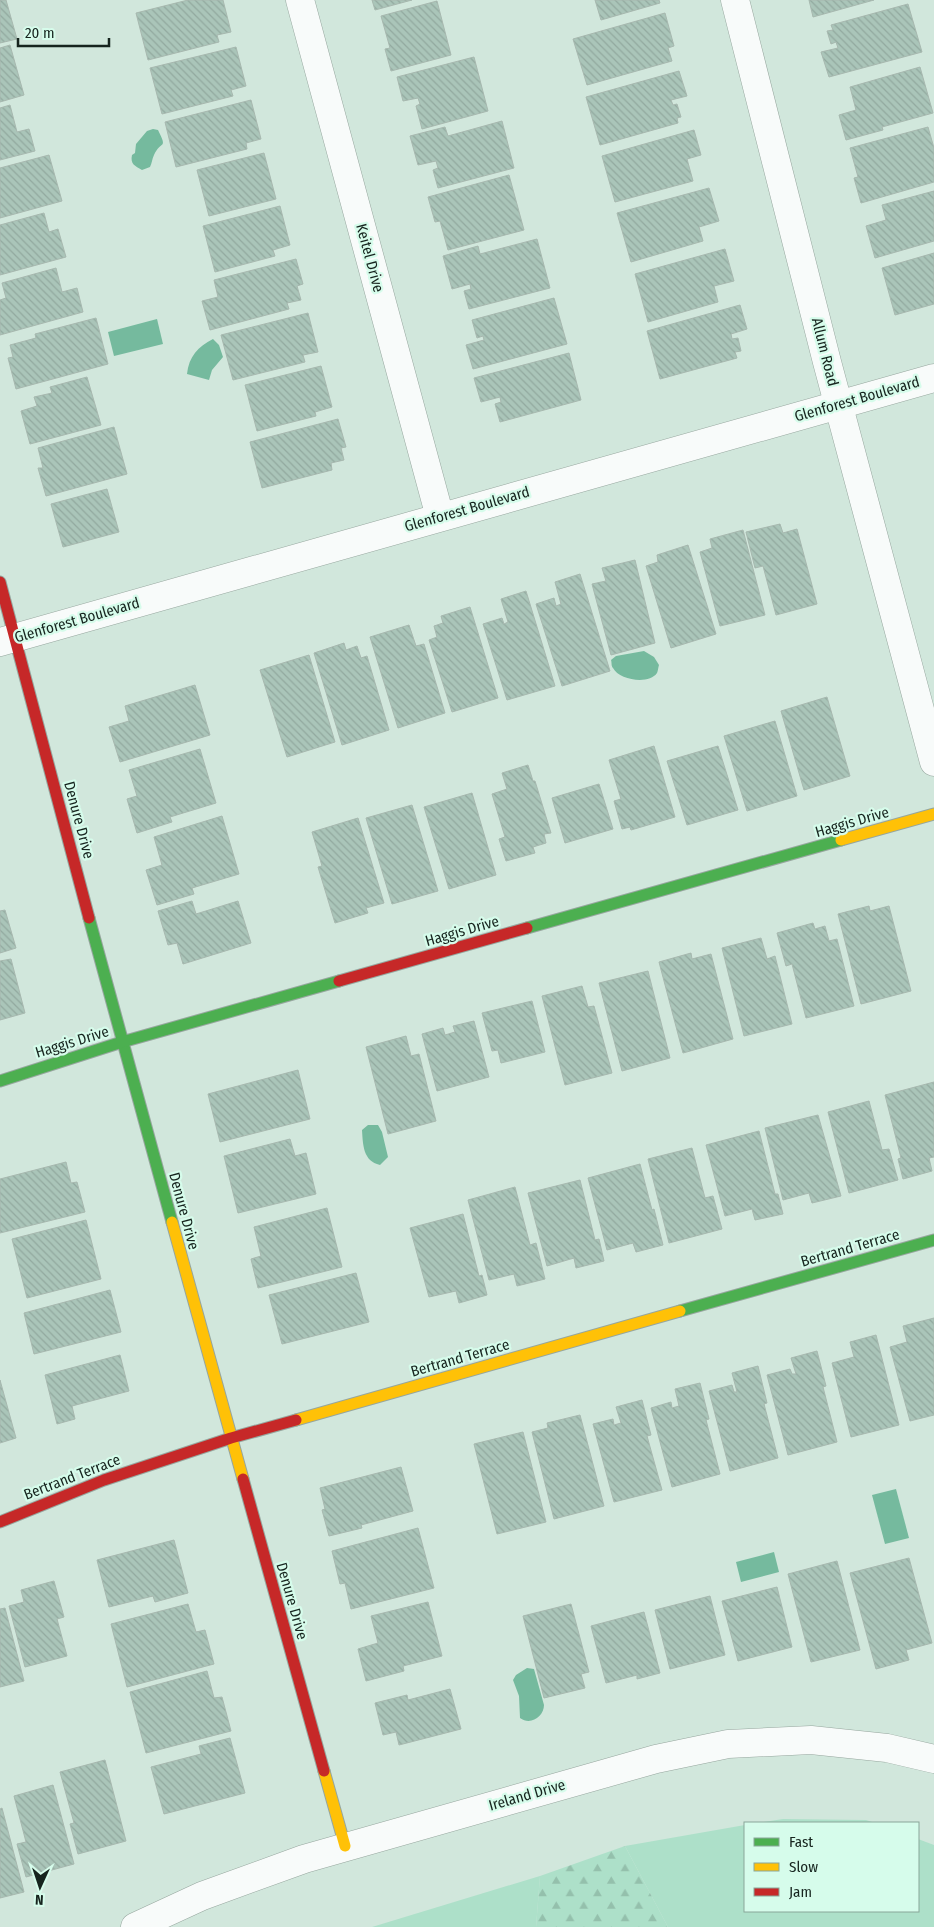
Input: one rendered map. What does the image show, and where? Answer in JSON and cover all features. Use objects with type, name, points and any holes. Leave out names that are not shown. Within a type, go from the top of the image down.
[{"type":"street","name":"Keitel Drive","points":[[300,0],[440,517]]},
{"type":"street","name":"Allum Road","points":[[735,0],[934,762]]},
{"type":"street","name":"Glenforest Boulevard","points":[[8,640],[934,378]]},
{"type":"street","name":"Denure Drive","points":[[0,582],[8,640],[122,1042],[345,1846]]},
{"type":"street","name":"Haggis Drive","points":[[0,1081],[122,1042],[934,814]]},
{"type":"street","name":"Bertrand Terrace","points":[[0,1522],[153,1462],[232,1438],[934,1240]]},
{"type":"street","name":"Ireland Drive","points":[[135,1927],[202,1896],[248,1878],[345,1846],[656,1759],[728,1744],[811,1740],[887,1748],[934,1759]]},
{"type":"green space","points":[[783,1819],[866,1820],[872,1822],[764,1822]]},
{"type":"green space","points":[[744,1825],[744,1912],[919,1912],[919,1839],[934,1845],[934,1927],[668,1927],[625,1846]]},
{"type":"green space","points":[[625,1846],[668,1927],[536,1927],[540,1876]]},
{"type":"green space","points":[[540,1876],[536,1927],[372,1927]]},
{"type":"shaded area","points":[[158,130],[163,143],[154,155],[150,167],[142,170],[132,163],[132,155],[135,153],[136,144],[147,131]]},
{"type":"shaded area","points":[[157,319],[163,344],[114,356],[108,332]]},
{"type":"shaded area","points":[[213,339],[219,345],[223,357],[212,370],[209,380],[187,374],[192,357],[203,345]]},
{"type":"shaded area","points":[[644,651],[654,657],[659,665],[657,673],[653,677],[634,680],[621,676],[612,667],[611,660],[616,656]]},
{"type":"shaded area","points":[[368,1125],[378,1125],[382,1132],[388,1157],[380,1165],[370,1160],[365,1152],[362,1130]]},
{"type":"shaded area","points":[[896,1489],[909,1538],[885,1544],[872,1495]]},
{"type":"shaded area","points":[[774,1552],[779,1572],[741,1582],[736,1562]]},
{"type":"shaded area","points":[[527,1668],[534,1669],[544,1705],[542,1713],[536,1719],[528,1721],[520,1718],[519,1696],[513,1680],[516,1675]]},
{"type":"building","points":[[0,0],[6,0],[17,39],[0,43]]},
{"type":"building","points":[[188,0],[223,0],[231,32],[217,35],[219,42],[148,60],[136,13]]},
{"type":"building","points":[[372,0],[412,0],[375,10]]},
{"type":"building","points":[[595,0],[659,0],[660,3],[601,20]]},
{"type":"building","points":[[809,0],[874,0],[813,17]]},
{"type":"building","points":[[437,1],[451,55],[391,71],[385,49],[390,48],[381,16]]},
{"type":"building","points":[[908,4],[922,52],[829,77],[821,52],[838,48],[836,42],[831,44],[827,31],[833,30],[831,25]]},
{"type":"building","points":[[665,13],[674,46],[668,48],[672,61],[587,85],[573,39]]},
{"type":"building","points":[[10,45],[24,95],[0,102],[0,48]]},
{"type":"building","points":[[236,47],[246,86],[231,90],[233,96],[162,114],[150,68]]},
{"type":"building","points":[[474,57],[488,111],[422,129],[416,106],[420,104],[418,98],[403,101],[397,77]]},
{"type":"building","points":[[920,67],[933,113],[882,127],[883,130],[846,140],[839,115],[856,110],[850,87]]},
{"type":"building","points":[[679,71],[687,96],[671,100],[673,105],[677,104],[681,117],[677,118],[678,123],[600,145],[586,97]]},
{"type":"building","points":[[251,100],[261,139],[246,143],[247,149],[176,167],[165,122]]},
{"type":"building","points":[[10,105],[17,132],[29,129],[35,151],[0,160],[0,108]]},
{"type":"building","points":[[502,121],[514,168],[438,188],[433,170],[438,168],[436,161],[418,165],[410,136],[445,127],[448,136]]},
{"type":"building","points":[[928,127],[934,148],[934,182],[861,203],[854,178],[858,177],[850,148]]},
{"type":"building","points":[[694,130],[701,155],[687,159],[693,181],[615,202],[602,156]]},
{"type":"building","points":[[264,153],[276,199],[209,216],[197,170]]},
{"type":"building","points":[[49,155],[62,201],[0,218],[0,168]]},
{"type":"building","points":[[509,175],[524,230],[448,250],[440,221],[435,222],[428,197]]},
{"type":"building","points":[[709,188],[719,221],[699,227],[703,241],[631,262],[617,213]]},
{"type":"building","points":[[934,191],[934,241],[875,258],[866,226],[886,220],[882,205]]},
{"type":"building","points":[[280,206],[290,245],[273,250],[275,256],[215,272],[203,226]]},
{"type":"building","points":[[44,213],[49,232],[58,229],[66,257],[0,275],[0,225]]},
{"type":"building","points":[[537,239],[550,288],[469,309],[464,291],[471,289],[470,284],[452,289],[443,256],[478,246],[480,254]]},
{"type":"building","points":[[725,249],[734,281],[714,286],[718,302],[648,322],[635,274]]},
{"type":"building","points":[[934,253],[934,304],[895,315],[882,268]]},
{"type":"building","points":[[296,259],[303,284],[297,286],[301,300],[287,303],[289,309],[210,330],[202,301],[218,297],[214,280]]},
{"type":"building","points":[[56,268],[62,292],[77,288],[83,312],[0,335],[0,300],[6,298],[2,283]]},
{"type":"building","points":[[554,298],[567,344],[473,369],[466,345],[484,340],[483,336],[477,338],[472,320]]},
{"type":"building","points":[[740,305],[747,329],[731,334],[732,339],[738,338],[741,351],[735,352],[737,358],[660,379],[647,331]]},
{"type":"building","points":[[308,313],[318,352],[303,355],[305,362],[233,380],[221,335]]},
{"type":"building","points":[[96,318],[108,364],[16,389],[8,358],[13,357],[10,345],[36,338],[35,334]]},
{"type":"building","points":[[569,353],[581,400],[500,422],[495,404],[501,402],[500,397],[481,402],[474,378]]},
{"type":"building","points":[[321,366],[332,407],[315,412],[316,416],[257,431],[245,385]]},
{"type":"building","points":[[87,377],[101,425],[30,444],[21,411],[37,406],[34,397],[52,393],[50,387]]},
{"type":"building","points":[[338,419],[346,447],[341,448],[344,460],[331,463],[332,470],[262,488],[250,442]]},
{"type":"building","points":[[114,427],[127,474],[46,496],[38,468],[43,468],[38,448]]},
{"type":"building","points":[[107,489],[119,532],[63,547],[51,504]]},
{"type":"building","points":[[780,524],[783,533],[797,529],[817,604],[776,615],[763,566],[755,568],[746,532]]},
{"type":"building","points":[[743,530],[765,615],[720,626],[700,552],[712,548],[710,539]]},
{"type":"building","points":[[688,545],[716,634],[671,648],[646,566],[658,562],[657,555]]},
{"type":"building","points":[[635,560],[655,643],[611,655],[592,584],[606,581],[602,568]]},
{"type":"building","points":[[580,574],[610,671],[562,686],[536,604],[554,598],[556,606],[561,604],[555,582]]},
{"type":"building","points":[[526,591],[555,686],[507,700],[483,624],[502,618],[504,624],[508,622],[501,599]]},
{"type":"building","points":[[470,607],[498,698],[452,712],[429,640],[437,637],[434,626],[443,623],[441,616]]},
{"type":"building","points":[[409,625],[416,646],[424,644],[445,713],[398,728],[370,637]]},
{"type":"building","points":[[344,643],[346,650],[357,646],[361,658],[367,656],[389,730],[342,745],[314,653]]},
{"type":"building","points":[[309,655],[335,742],[287,757],[260,670]]},
{"type":"building","points":[[195,685],[210,735],[120,762],[109,727],[129,721],[125,706]]},
{"type":"building","points":[[827,697],[850,776],[804,790],[781,711]]},
{"type":"building","points":[[775,721],[797,796],[747,811],[724,736]]},
{"type":"building","points":[[654,746],[675,817],[631,830],[630,827],[622,829],[614,801],[621,799],[609,760]]},
{"type":"building","points":[[718,746],[738,810],[687,825],[667,761]]},
{"type":"building","points":[[200,749],[216,803],[170,817],[172,822],[137,833],[127,799],[137,796],[129,770]]},
{"type":"building","points":[[528,765],[533,781],[535,781],[551,833],[544,834],[546,843],[533,847],[535,853],[506,861],[499,839],[505,837],[492,794],[507,789],[502,773]]},
{"type":"building","points":[[599,784],[613,829],[565,843],[552,798]]},
{"type":"building","points":[[472,793],[496,875],[449,889],[424,807]]},
{"type":"building","points":[[412,805],[438,891],[392,904],[366,818]]},
{"type":"building","points":[[222,816],[239,874],[192,888],[194,894],[157,905],[146,870],[162,865],[154,837]]},
{"type":"building","points":[[358,818],[384,903],[366,908],[368,913],[335,923],[318,867],[322,866],[312,832]]},
{"type":"building","points":[[192,901],[196,914],[238,901],[251,943],[183,964],[177,943],[168,945],[158,911]]},
{"type":"building","points":[[869,906],[870,911],[889,906],[911,991],[861,1004],[838,914]]},
{"type":"building","points":[[5,910],[16,948],[0,953],[0,911]]},
{"type":"building","points":[[813,923],[815,929],[825,926],[829,941],[837,939],[854,1006],[806,1018],[792,964],[786,966],[777,933]]},
{"type":"building","points":[[761,938],[767,959],[775,956],[792,1024],[744,1036],[722,948]]},
{"type":"building","points":[[691,953],[692,959],[711,954],[733,1039],[683,1053],[659,962]]},
{"type":"building","points":[[11,959],[25,1013],[0,1020],[0,961]]},
{"type":"building","points":[[648,971],[670,1058],[622,1071],[599,983]]},
{"type":"building","points":[[582,986],[588,1007],[594,1006],[612,1073],[565,1085],[542,996]]},
{"type":"building","points":[[532,1001],[545,1052],[501,1063],[498,1050],[492,1051],[482,1013]]},
{"type":"building","points":[[474,1021],[489,1077],[437,1091],[422,1034],[443,1028],[445,1035],[455,1032],[453,1026]]},
{"type":"building","points":[[406,1036],[411,1056],[419,1054],[436,1121],[388,1134],[366,1047]]},
{"type":"building","points":[[298,1070],[310,1119],[220,1142],[208,1094]]},
{"type":"building","points":[[934,1082],[934,1157],[929,1158],[932,1171],[903,1179],[898,1159],[901,1158],[885,1095]]},
{"type":"building","points":[[869,1101],[882,1150],[889,1149],[898,1180],[849,1193],[828,1112]]},
{"type":"building","points":[[818,1115],[841,1196],[812,1203],[809,1193],[783,1200],[765,1128]]},
{"type":"building","points":[[759,1131],[775,1194],[778,1194],[783,1214],[755,1220],[752,1209],[725,1216],[706,1145]]},
{"type":"building","points":[[290,1139],[295,1156],[306,1153],[316,1194],[238,1213],[224,1156]]},
{"type":"building","points":[[692,1148],[705,1198],[713,1196],[722,1229],[669,1243],[648,1159]]},
{"type":"building","points":[[66,1162],[71,1183],[77,1182],[85,1212],[0,1233],[0,1179]]},
{"type":"building","points":[[640,1164],[663,1245],[636,1252],[633,1243],[607,1250],[588,1178]]},
{"type":"building","points":[[580,1180],[595,1240],[599,1239],[604,1261],[576,1268],[574,1258],[547,1266],[528,1193]]},
{"type":"building","points":[[515,1187],[530,1245],[536,1243],[545,1279],[517,1286],[514,1274],[489,1280],[468,1200]]},
{"type":"building","points":[[327,1208],[342,1267],[258,1288],[251,1259],[261,1256],[254,1227]]},
{"type":"building","points":[[463,1214],[479,1276],[482,1275],[487,1295],[459,1303],[456,1291],[429,1297],[410,1228]]},
{"type":"building","points":[[86,1220],[101,1279],[27,1298],[12,1239]]},
{"type":"building","points":[[356,1273],[369,1322],[282,1344],[269,1295]]},
{"type":"building","points":[[110,1290],[121,1332],[34,1354],[24,1313]]},
{"type":"building","points":[[934,1318],[934,1415],[910,1421],[890,1347],[907,1342],[903,1326]]},
{"type":"building","points":[[876,1335],[899,1425],[851,1437],[832,1363],[854,1357],[850,1342]]},
{"type":"building","points":[[817,1351],[826,1386],[823,1387],[837,1442],[788,1455],[767,1375],[790,1369],[792,1374],[796,1374],[791,1358]]},
{"type":"building","points":[[120,1355],[129,1391],[72,1406],[75,1419],[57,1424],[45,1375]]},
{"type":"building","points":[[758,1366],[767,1403],[764,1404],[778,1458],[730,1471],[709,1391],[732,1385],[734,1392],[737,1392],[732,1373]]},
{"type":"building","points":[[0,1380],[16,1438],[0,1443]]},
{"type":"building","points":[[700,1383],[709,1419],[706,1420],[720,1474],[672,1487],[651,1408],[671,1402],[672,1408],[679,1406],[675,1389]]},
{"type":"building","points":[[642,1400],[651,1435],[647,1436],[662,1490],[614,1502],[593,1424],[613,1419],[614,1425],[621,1423],[616,1407]]},
{"type":"building","points":[[580,1415],[604,1506],[554,1519],[532,1432],[548,1428],[547,1423]]},
{"type":"building","points":[[523,1432],[546,1522],[497,1534],[474,1444]]},
{"type":"building","points":[[401,1467],[413,1511],[361,1525],[362,1528],[329,1536],[322,1510],[325,1509],[320,1488]]},
{"type":"building","points":[[418,1528],[434,1588],[351,1609],[345,1583],[340,1584],[332,1551]]},
{"type":"building","points":[[174,1540],[188,1593],[155,1602],[153,1596],[109,1607],[97,1560]]},
{"type":"building","points":[[909,1558],[932,1643],[906,1650],[909,1660],[876,1669],[850,1573]]},
{"type":"building","points":[[837,1561],[860,1650],[811,1662],[788,1574]]},
{"type":"building","points":[[54,1581],[64,1617],[57,1619],[67,1656],[25,1667],[9,1606],[24,1602],[21,1590]]},
{"type":"building","points":[[777,1587],[792,1647],[738,1661],[722,1601]]},
{"type":"building","points":[[710,1596],[725,1655],[670,1669],[655,1610]]},
{"type":"building","points":[[428,1602],[442,1656],[403,1666],[404,1671],[366,1681],[358,1649],[378,1643],[371,1616]]},
{"type":"building","points":[[188,1604],[196,1632],[205,1630],[214,1664],[127,1687],[111,1624]]},
{"type":"building","points":[[571,1604],[589,1672],[581,1674],[585,1688],[544,1698],[523,1616]]},
{"type":"building","points":[[5,1608],[24,1681],[0,1687],[0,1609]]},
{"type":"building","points":[[644,1612],[660,1673],[637,1679],[637,1675],[606,1683],[591,1626]]},
{"type":"building","points":[[207,1671],[214,1698],[222,1697],[231,1731],[146,1753],[130,1692]]},
{"type":"building","points":[[450,1689],[461,1729],[399,1745],[396,1732],[383,1735],[375,1703],[407,1695],[408,1700]]},
{"type":"building","points":[[230,1738],[245,1793],[164,1814],[151,1767],[201,1754],[199,1746]]},
{"type":"building","points":[[105,1760],[126,1841],[78,1854],[70,1824],[74,1823],[60,1772]]},
{"type":"building","points":[[53,1785],[74,1864],[26,1877],[17,1844],[26,1842],[14,1796]]},
{"type":"building","points":[[2,1808],[24,1892],[0,1898],[0,1809]]},
{"type":"traffic: fast","points":[[527,928],[841,840]]},
{"type":"traffic: fast","points":[[89,918],[172,1222]]},
{"type":"traffic: fast","points":[[0,1081],[122,1042],[339,981]]},
{"type":"traffic: fast","points":[[680,1311],[934,1240]]},
{"type":"traffic: slow","points":[[841,840],[934,814]]},
{"type":"traffic: slow","points":[[172,1222],[243,1479]]},
{"type":"traffic: slow","points":[[296,1420],[680,1311]]},
{"type":"traffic: slow","points":[[324,1771],[345,1846]]},
{"type":"traffic: jam","points":[[0,582],[89,918]]},
{"type":"traffic: jam","points":[[339,981],[527,928]]},
{"type":"traffic: jam","points":[[0,1522],[104,1480],[231,1438],[296,1420]]},
{"type":"traffic: jam","points":[[243,1479],[324,1771]]}]
